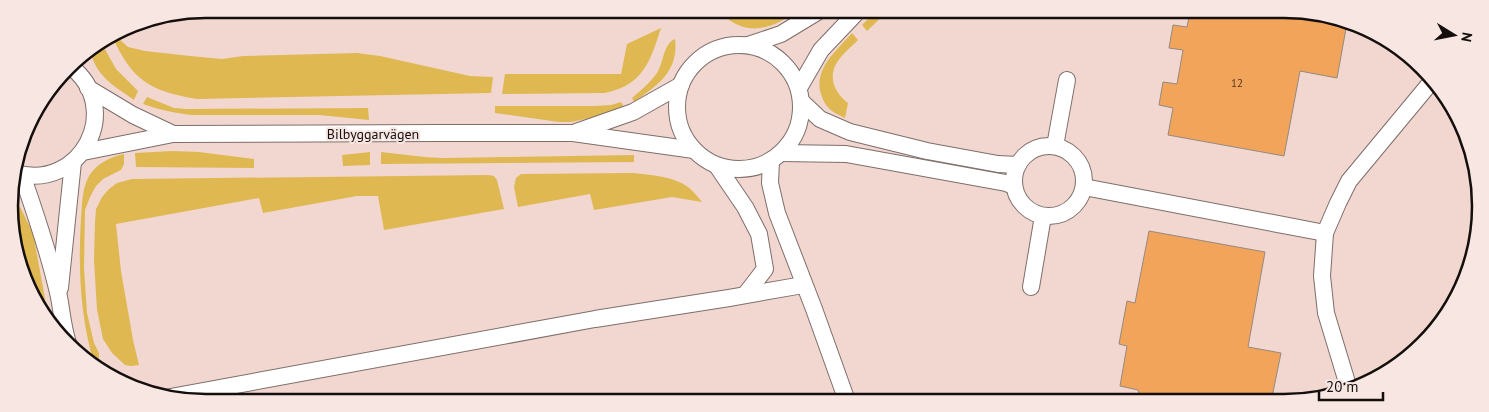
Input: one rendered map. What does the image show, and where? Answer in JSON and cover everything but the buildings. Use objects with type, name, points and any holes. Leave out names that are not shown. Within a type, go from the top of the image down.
[{"type":"street","points":[[748,45],[781,34],[807,18]]},
{"type":"street","points":[[800,95],[821,50],[851,18]]},
{"type":"street","points":[[734,44],[748,45],[762,48],[779,59],[793,75],[800,95],[801,116],[798,129],[791,142],[776,157],[758,167],[731,169],[717,166],[704,159],[694,150],[680,126],[677,112],[678,98],[687,72],[696,61],[720,47],[734,44]]},
{"type":"street","points":[[59,298],[78,157],[92,134],[95,114],[94,100],[80,77]]},
{"type":"street","name":"Bilbyggarvägen","points":[[80,77],[133,115],[173,134]]},
{"type":"street","points":[[1055,146],[1067,80]]},
{"type":"street","name":"Bilbyggarvägen","points":[[573,133],[633,112],[681,85]]},
{"type":"street","points":[[1347,383],[1326,313],[1322,276],[1325,234],[1349,181],[1428,86]]},
{"type":"street","points":[[800,95],[820,119],[850,132],[927,151],[998,164],[1018,165]]},
{"type":"street","name":"Bilbyggarvägen","points":[[20,174],[36,176],[49,174],[62,169],[78,157],[173,134],[573,133],[694,150]]},
{"type":"street","points":[[1055,146],[1066,150],[1078,161],[1084,176],[1084,187],[1081,198],[1074,207],[1060,215],[1043,216],[1033,213],[1017,197],[1014,175],[1024,156],[1033,149],[1055,146]]},
{"type":"street","points":[[776,157],[846,154],[1014,186]]},
{"type":"street","points":[[776,157],[770,183],[776,213],[814,309],[844,394]]},
{"type":"street","points":[[717,166],[745,207],[760,234],[765,269],[745,295]]},
{"type":"street","points":[[19,181],[38,222],[59,298],[63,329]]},
{"type":"street","points":[[1084,187],[1325,234]]},
{"type":"street","points":[[1031,287],[1043,216]]},
{"type":"street","points":[[189,394],[595,319],[803,285]]},
{"type":"shaded area","points":[[194,18],[1295,18],[1320,21],[1355,32],[1388,49],[1425,82],[1440,101],[1457,134],[1468,169],[1472,206],[1468,243],[1457,278],[1440,311],[1407,348],[1388,363],[1355,380],[1332,388],[1308,393],[194,394],[169,391],[134,380],[101,363],[82,348],[56,321],[37,289],[24,255],[19,231],[18,194],[24,157],[37,123],[56,91],[82,64],[101,49],[134,32],[169,21]]},
{"type":"shaded area","points":[[727,18],[786,18],[770,26],[751,28],[742,26]]},
{"type":"shaded area","points":[[869,18],[881,18],[867,31],[862,25]]},
{"type":"shaded area","points":[[661,28],[653,51],[643,70],[637,78],[618,89],[605,93],[502,94],[505,74],[621,74],[627,44]]},
{"type":"shaded area","points":[[852,33],[858,40],[838,61],[833,75],[834,86],[848,103],[845,118],[827,106],[819,85],[820,76],[828,60]]},
{"type":"shaded area","points":[[119,39],[128,47],[145,51],[222,59],[243,56],[357,53],[380,56],[470,76],[493,77],[491,93],[197,99],[166,92],[144,81],[135,73],[115,42]]},
{"type":"shaded area","points":[[675,39],[674,60],[670,69],[659,83],[634,102],[632,98],[657,73],[668,45]]},
{"type":"shaded area","points":[[104,47],[116,69],[138,91],[134,100],[106,79],[91,56]]},
{"type":"shaded area","points":[[147,97],[174,108],[186,109],[368,108],[369,120],[319,115],[192,115],[167,111],[143,104]]},
{"type":"shaded area","points":[[621,102],[624,107],[600,116],[571,122],[495,113],[495,106],[595,106]]},
{"type":"shaded area","points":[[199,152],[254,159],[254,168],[136,167],[135,153]]},
{"type":"shaded area","points":[[370,152],[370,165],[343,166],[342,155]]},
{"type":"shaded area","points":[[381,152],[442,158],[634,155],[634,162],[381,164]]},
{"type":"shaded area","points":[[124,154],[124,164],[121,170],[103,179],[96,186],[85,210],[84,268],[87,313],[94,343],[99,353],[97,360],[92,357],[89,346],[83,310],[80,254],[81,218],[85,186],[89,176],[95,168],[114,157]]},
{"type":"shaded area","points":[[633,173],[676,180],[694,192],[702,202],[672,197],[594,210],[590,194],[518,207],[514,187],[516,178],[521,174]]},
{"type":"shaded area","points":[[494,176],[497,180],[504,209],[384,230],[378,196],[357,196],[263,213],[259,198],[116,224],[121,271],[139,365],[125,365],[112,353],[103,339],[97,310],[94,260],[96,209],[102,197],[117,183],[132,179]]},
{"type":"shaded area","points":[[18,203],[33,233],[46,306],[32,278],[24,255],[19,231]]}]
